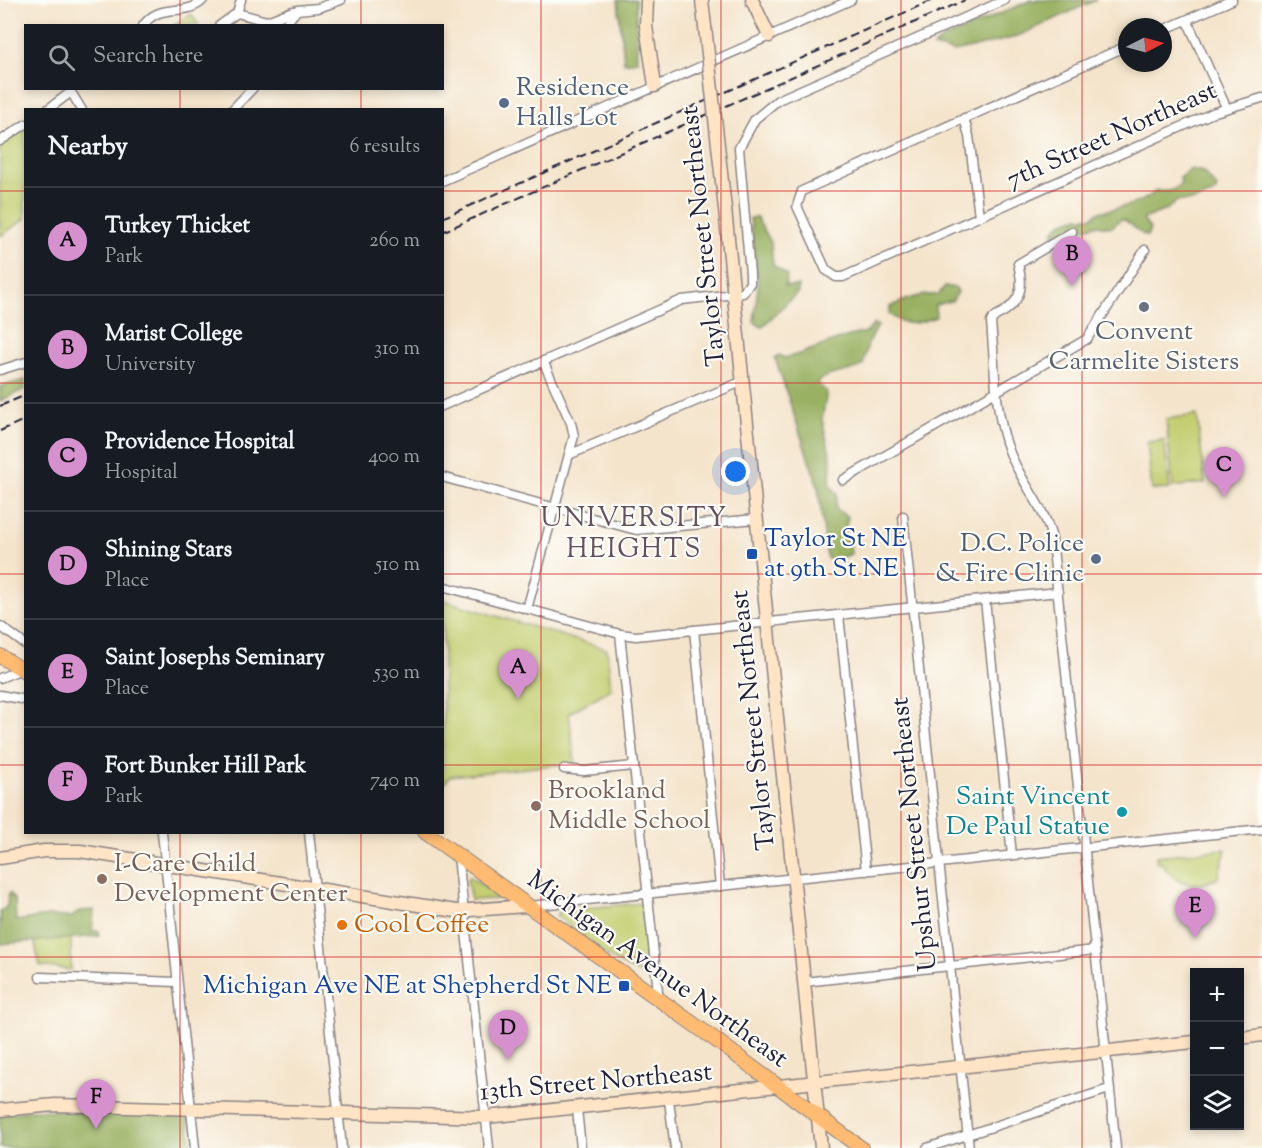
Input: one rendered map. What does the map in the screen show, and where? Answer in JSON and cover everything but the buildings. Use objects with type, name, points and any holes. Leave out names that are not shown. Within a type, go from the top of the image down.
[{"type":"main road","points":[[647,0],[646,26],[656,86]]},
{"type":"main road","name":"Taylor Street Northeast","points":[[702,0],[821,1148]]},
{"type":"main road","points":[[752,0],[769,36]]},
{"type":"main road","points":[[0,656],[24,669]]},
{"type":"main road","name":"Michigan Avenue Northeast","points":[[427,834],[780,1087],[861,1148]]},
{"type":"main road","points":[[0,858],[68,850],[464,911],[526,906]]},
{"type":"main road","points":[[1244,1037],[1262,1035]]},
{"type":"main road","name":"13th Street Northeast","points":[[0,1110],[55,1105],[486,1117],[669,1100],[1190,1042]]},
{"type":"street","points":[[145,24],[164,5],[188,8],[203,0]]},
{"type":"street","points":[[222,24],[237,14],[241,0]]},
{"type":"street","points":[[237,14],[267,21],[297,10],[318,8],[341,0]]},
{"type":"street","points":[[444,180],[851,0]]},
{"type":"street","points":[[444,405],[682,300],[742,293],[750,283],[738,157],[746,132],[759,115],[778,100],[1005,0]]},
{"type":"street","points":[[1172,26],[1232,0]]},
{"type":"street","points":[[286,24],[297,10]]},
{"type":"street","points":[[1187,20],[1226,107]]},
{"type":"street","points":[[979,216],[969,136],[964,118],[1118,50]]},
{"type":"street","points":[[234,108],[251,90]]},
{"type":"street","points":[[50,108],[71,92],[81,108]]},
{"type":"street","name":"7th Street Northeast","points":[[964,118],[802,191],[797,206],[826,270],[836,278],[1226,107],[1262,98]]},
{"type":"street","points":[[0,141],[24,125]]},
{"type":"street","points":[[1072,232],[1018,264],[1022,280],[1019,295],[1011,306],[992,319],[1002,426],[1010,454],[1042,512],[1050,532],[1116,1148]]},
{"type":"street","points":[[843,480],[1087,339],[1145,250]]},
{"type":"street","points":[[527,609],[571,454],[574,436],[572,426],[543,361]]},
{"type":"street","points":[[0,369],[24,363]]},
{"type":"street","points":[[571,454],[741,382]]},
{"type":"street","points":[[444,478],[644,531],[756,519]]},
{"type":"street","name":"Upshur Street Northeast","points":[[903,516],[969,1148]]},
{"type":"street","points":[[444,587],[620,634],[640,636],[1058,592]]},
{"type":"street","points":[[985,600],[1012,855]]},
{"type":"street","points":[[839,615],[866,871]]},
{"type":"street","points":[[0,626],[24,644]]},
{"type":"street","points":[[694,630],[720,886]]},
{"type":"street","points":[[620,634],[659,1001]]},
{"type":"street","points":[[0,678],[24,669]]},
{"type":"street","points":[[0,695],[24,700]]},
{"type":"street","points":[[564,769],[584,771],[634,766]]},
{"type":"street","points":[[526,906],[1262,829]]},
{"type":"street","points":[[162,834],[195,1148]]},
{"type":"street","points":[[309,834],[342,1148]]},
{"type":"street","points":[[458,856],[489,1148]]},
{"type":"street","points":[[804,982],[1095,950]]},
{"type":"street","points":[[40,977],[177,982]]},
{"type":"street","points":[[927,1148],[1110,1089]]},
{"type":"street","points":[[669,1100],[675,1148]]},
{"type":"street","points":[[578,1109],[581,1148]]},
{"type":"green space","points":[[618,0],[636,0],[637,61],[624,63]]},
{"type":"green space","points":[[1031,0],[1096,0],[1016,37],[955,52],[933,47],[943,39]]},
{"type":"green space","points":[[191,14],[198,24],[176,24]]},
{"type":"green space","points":[[24,130],[24,220],[0,236],[0,146]]},
{"type":"green space","points":[[1191,169],[1203,172],[1217,188],[1215,193],[1193,201],[1177,201],[1166,210],[1143,219],[1150,229],[1147,236],[1121,219],[1112,227],[1095,225],[1080,230],[1074,227],[1054,235],[1056,228],[1066,221],[1093,217],[1096,213],[1137,203],[1156,190],[1172,190],[1181,184],[1180,178]]},
{"type":"green space","points":[[756,217],[771,242],[773,265],[787,275],[785,286],[798,286],[798,292],[762,327],[754,322],[758,285],[750,218]]},
{"type":"green space","points":[[945,286],[956,288],[958,292],[952,301],[935,305],[936,317],[907,323],[889,314],[890,307],[896,304],[919,296],[938,295]]},
{"type":"green space","points":[[874,324],[878,326],[868,344],[863,365],[827,376],[817,383],[827,392],[822,419],[831,458],[830,485],[837,493],[836,509],[848,517],[844,535],[850,545],[851,554],[827,559],[818,487],[775,358],[779,355],[785,358],[867,332]]},
{"type":"green space","points":[[24,380],[24,389],[0,401],[0,386]]},
{"type":"green space","points":[[1197,415],[1205,483],[1173,487],[1166,419]]},
{"type":"green space","points":[[1164,440],[1170,489],[1152,490],[1147,442]]},
{"type":"green space","points":[[444,600],[607,649],[611,689],[569,713],[575,763],[450,776],[444,785]]},
{"type":"green space","points":[[1226,849],[1218,878],[1201,884],[1179,880],[1161,862],[1157,863],[1156,856]]},
{"type":"green space","points":[[470,877],[496,894],[496,899],[471,900],[467,880]]},
{"type":"green space","points":[[10,893],[15,901],[16,921],[47,916],[72,917],[79,911],[94,910],[92,931],[99,931],[99,936],[0,944],[0,912],[7,906]]},
{"type":"green space","points":[[642,903],[648,978],[613,960],[556,916],[561,910]]},
{"type":"green space","points":[[71,937],[71,970],[40,966],[34,940]]},
{"type":"green space","points":[[32,1110],[188,1114],[192,1148],[0,1148],[0,1115]]},
{"type":"railway","points":[[444,217],[933,0]]},
{"type":"railway","points":[[444,231],[965,0]]},
{"type":"railway","points":[[0,406],[24,396]]},
{"type":"railway","points":[[0,431],[24,420]]},
{"type":"place","name":"Residence Halls Lot","points":[[504,103]]},
{"type":"place","name":"Marist College","points":[[1072,286]]},
{"type":"place","name":"Convent Carmelite Sisters","points":[[1144,307]]},
{"type":"place","name":"Providence Hospital","points":[[1224,497]]},
{"type":"place","name":"Taylor St NE at 9th St NE","points":[[752,554]]},
{"type":"place","name":"D.C. Police & Fire Clinic","points":[[1096,559]]},
{"type":"place","name":"Turkey Thicket","points":[[518,699]]},
{"type":"place","name":"Brookland Middle School","points":[[536,806]]},
{"type":"place","name":"Saint Vincent De Paul Statue","points":[[1122,812]]},
{"type":"place","name":"I-Care Child Development Center","points":[[102,879]]},
{"type":"place","name":"Cool Coffee","points":[[342,925]]},
{"type":"place","name":"Saint Josephs Seminary","points":[[1195,938]]},
{"type":"place","name":"Michigan Ave NE at Shepherd St NE","points":[[624,986]]},
{"type":"place","name":"Shining Stars","points":[[508,1060]]},
{"type":"place","name":"Fort Bunker Hill Park","points":[[96,1129]]},
{"type":"district","name":"UNIVERSITY HEIGHTS","points":[[634,534]]}]
